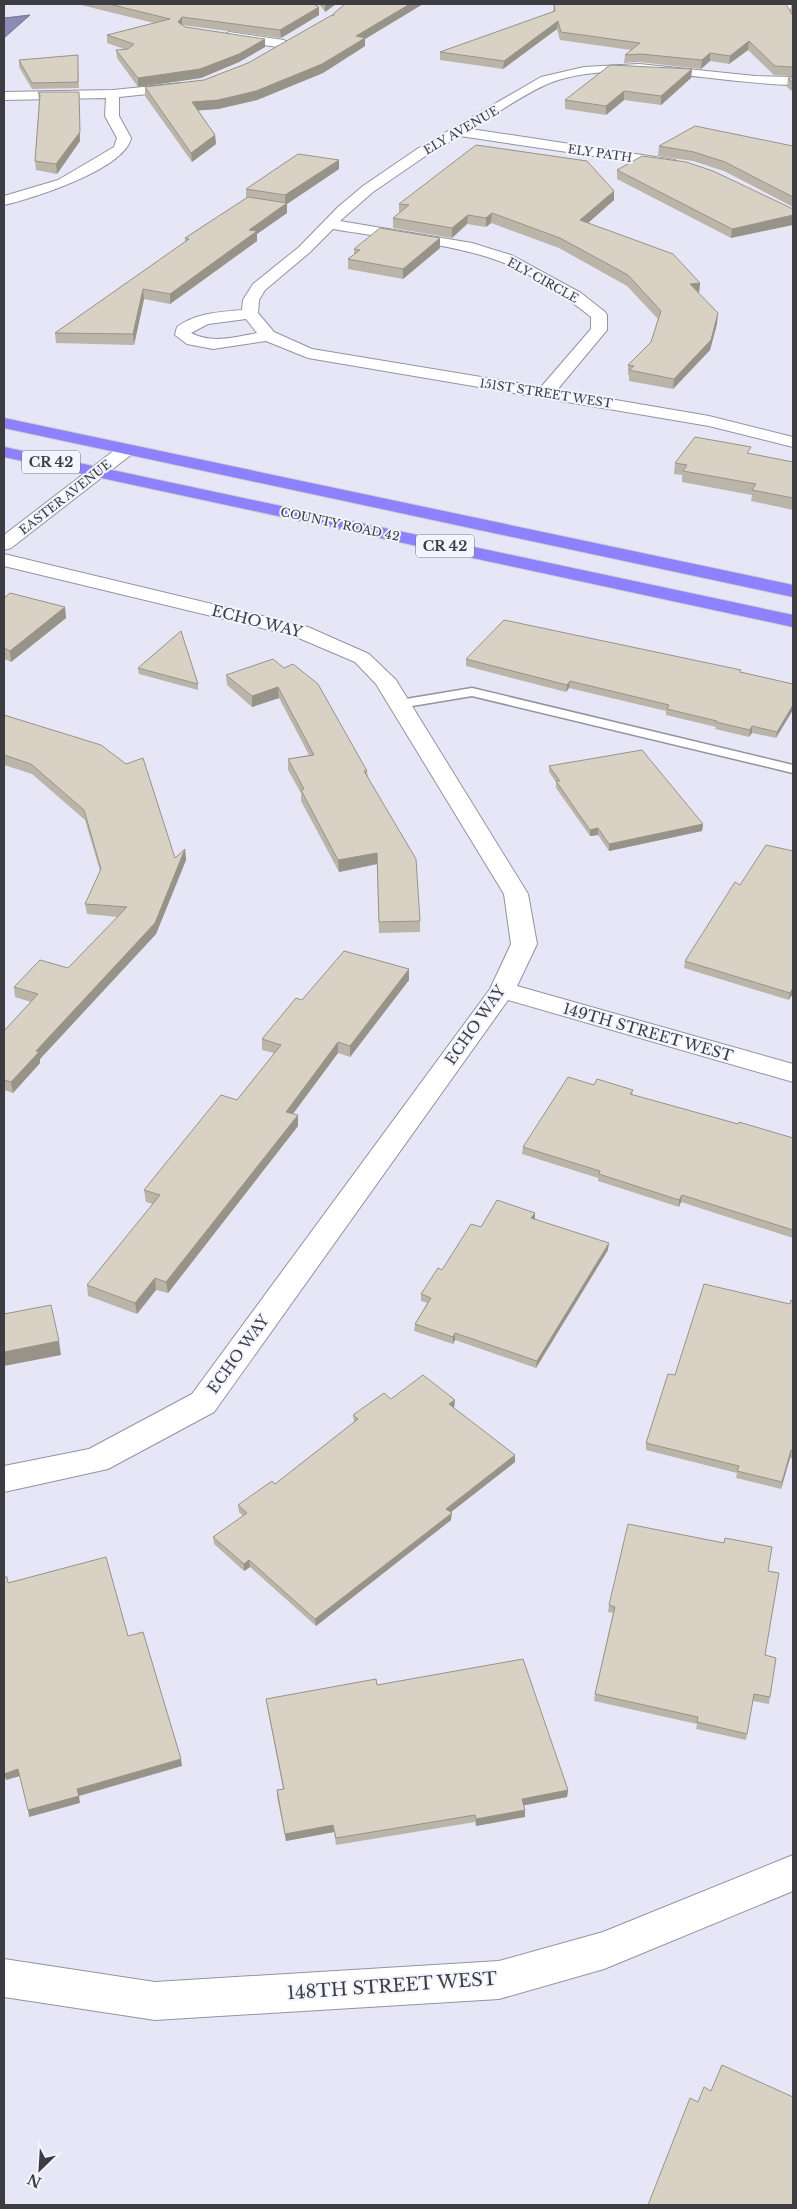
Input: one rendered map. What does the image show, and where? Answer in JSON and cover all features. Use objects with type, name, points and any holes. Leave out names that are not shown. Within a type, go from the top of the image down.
[{"type":"highway","name":"COUNTY ROAD 42","points":[[4,424],[793,591]]},
{"type":"highway","name":"COUNTY ROAD 42","points":[[4,452],[793,620]]},
{"type":"street","points":[[770,4],[793,7]]},
{"type":"street","points":[[214,34],[288,42],[268,53]]},
{"type":"street","points":[[590,57],[608,69]]},
{"type":"street","points":[[550,62],[564,74]]},
{"type":"street","name":"ELY AVENUE","points":[[250,314],[251,300],[260,287],[298,256],[343,210],[379,180],[523,92],[564,74],[639,68],[748,80],[793,81]]},
{"type":"street","points":[[4,96],[113,94],[171,89],[197,84]]},
{"type":"street","points":[[4,201],[62,183],[120,149],[125,135],[113,118],[113,94]]},
{"type":"street","name":"ELY PATH","points":[[457,131],[688,166]]},
{"type":"street","name":"ELY CIRCLE","points":[[330,224],[472,248],[498,256],[575,296],[598,315],[599,330],[546,392]]},
{"type":"street","points":[[250,314],[268,336],[217,344],[202,343],[183,335],[184,330],[190,323],[250,314]]},
{"type":"street","name":"151ST STREET WEST","points":[[268,336],[297,349],[370,365],[546,392],[709,421],[793,442]]},
{"type":"street","name":"EASTER AVENUE","points":[[4,544],[126,450]]},
{"type":"street","name":"ECHO WAY","points":[[4,560],[301,631],[362,658],[385,680],[516,894],[524,944],[502,990],[203,1402],[96,1460],[4,1478]]},
{"type":"street","name":"149TH STREET WEST","points":[[502,990],[793,1073]]},
{"type":"street","name":"148TH STREET WEST","points":[[4,1978],[155,2001],[499,1980],[604,1950],[793,1873]]},
{"type":"lane","points":[[400,704],[472,692],[793,769]]},
{"type":"water","points":[[30,15],[4,38],[4,18]]},
{"type":"building","points":[[109,4],[314,4],[319,7],[280,30],[182,17],[178,22],[185,27],[265,39],[239,54],[200,69],[138,78],[116,50],[128,49],[134,44],[107,35],[170,19]]},
{"type":"building","points":[[345,4],[410,4],[356,36],[365,38],[322,64],[256,91],[218,100],[192,102],[215,135],[191,153],[145,87],[204,80],[248,63],[332,15],[334,16],[333,14]]},
{"type":"building","points":[[554,4],[786,4],[793,16],[793,67],[775,66],[749,41],[730,56],[710,53],[702,60],[640,54],[625,55],[640,43],[561,32],[558,21],[504,61],[440,52],[555,11]]},
{"type":"building","points":[[78,55],[78,82],[32,83],[19,60]]},
{"type":"building","points":[[610,65],[692,69],[661,96],[624,91],[606,106],[565,100]]},
{"type":"building","points":[[38,92],[79,92],[80,132],[56,164],[35,161],[40,95]]},
{"type":"building","points":[[695,126],[793,146],[793,197],[725,162],[694,152],[659,146]]},
{"type":"building","points":[[476,145],[587,161],[614,191],[580,220],[673,254],[700,283],[690,284],[718,313],[711,340],[674,379],[629,370],[634,366],[628,365],[651,342],[661,311],[628,275],[560,238],[492,213],[486,218],[468,215],[452,228],[393,218],[409,205],[399,204]]},
{"type":"building","points":[[298,154],[339,160],[285,195],[246,189]]},
{"type":"building","points":[[642,156],[686,162],[713,171],[793,209],[793,215],[732,229],[617,170]]},
{"type":"building","points":[[248,197],[287,203],[249,230],[257,231],[170,294],[143,289],[133,334],[55,333],[189,239],[185,238]]},
{"type":"building","points":[[380,228],[440,238],[403,269],[348,259],[360,250],[354,249]]},
{"type":"building","points":[[695,437],[751,447],[747,453],[793,462],[793,498],[752,490],[756,484],[683,471],[687,465],[675,463]]},
{"type":"building","points":[[10,593],[65,607],[10,651],[4,648],[4,598]]},
{"type":"building","points":[[504,620],[741,670],[740,672],[793,684],[793,705],[777,732],[752,726],[750,730],[667,709],[669,705],[570,681],[567,685],[466,659]]},
{"type":"building","points":[[181,631],[198,684],[138,668]]},
{"type":"building","points":[[273,659],[284,668],[293,664],[318,684],[367,771],[364,771],[416,859],[420,921],[379,922],[377,853],[338,860],[301,790],[304,789],[288,759],[314,755],[278,687],[252,696],[226,675]]},
{"type":"building","points":[[4,715],[101,745],[126,764],[143,758],[175,858],[185,849],[155,923],[36,1051],[39,1052],[11,1082],[4,1080],[4,1031],[38,994],[14,987],[40,960],[68,968],[127,907],[85,904],[101,869],[84,810],[31,764],[4,755]]},
{"type":"building","points":[[642,750],[703,824],[609,844],[598,828],[590,830],[556,781],[560,781],[549,766]]},
{"type":"building","points":[[766,845],[793,851],[793,988],[790,993],[685,961],[735,882],[740,885]]},
{"type":"building","points":[[344,951],[409,969],[350,1046],[338,1042],[286,1112],[298,1115],[166,1282],[155,1278],[135,1303],[87,1285],[160,1195],[144,1190],[221,1095],[237,1100],[281,1045],[262,1039],[296,998],[302,1000]]},
{"type":"building","points":[[568,1077],[594,1085],[597,1079],[633,1090],[630,1094],[793,1138],[793,1230],[682,1195],[679,1200],[599,1174],[600,1171],[523,1147]]},
{"type":"building","points":[[497,1200],[535,1213],[531,1218],[609,1243],[537,1361],[455,1333],[453,1337],[415,1324],[431,1298],[421,1294],[438,1268],[442,1270],[471,1224],[481,1227]]},
{"type":"building","points":[[704,1284],[790,1304],[791,1300],[793,1301],[793,1451],[791,1450],[782,1482],[737,1471],[739,1466],[646,1443],[668,1374],[675,1375]]},
{"type":"building","points":[[51,1305],[59,1341],[4,1352],[4,1314]]},
{"type":"building","points":[[423,1375],[455,1400],[449,1404],[515,1455],[446,1509],[452,1513],[315,1619],[249,1560],[244,1564],[213,1537],[247,1513],[238,1505],[272,1481],[275,1484],[358,1419],[353,1415],[384,1393],[391,1399]]},
{"type":"building","points":[[628,1524],[724,1543],[725,1538],[772,1547],[768,1571],[779,1573],[765,1655],[776,1658],[770,1697],[754,1694],[747,1734],[697,1722],[698,1717],[595,1694],[615,1607],[609,1605]]},
{"type":"building","points":[[106,1557],[128,1636],[143,1632],[181,1759],[77,1789],[79,1796],[28,1810],[18,1769],[4,1774],[4,1577],[7,1577],[8,1583]]},
{"type":"building","points":[[523,1659],[568,1790],[522,1799],[525,1810],[476,1819],[475,1815],[336,1838],[333,1825],[285,1834],[277,1790],[284,1789],[266,1699],[376,1679],[377,1685]]},
{"type":"building","points":[[722,2065],[793,2097],[793,2205],[648,2205],[690,2098],[698,2102],[704,2087],[711,2091]]}]
